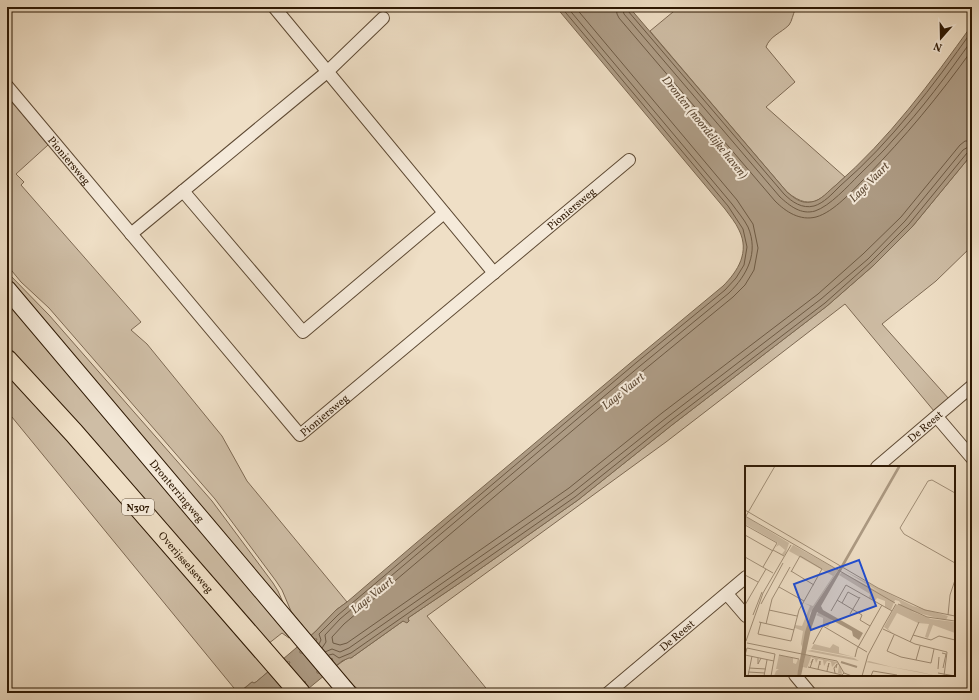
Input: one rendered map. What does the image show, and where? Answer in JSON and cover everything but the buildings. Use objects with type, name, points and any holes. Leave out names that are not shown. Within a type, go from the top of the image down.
[{"type":"highway","name":"Overijsselseweg","points":[[7,360],[74,433],[300,693]]},
{"type":"main road","name":"Dronterringweg","points":[[7,289],[343,687]]},
{"type":"street","points":[[274,7],[494,273]]},
{"type":"street","points":[[131,234],[327,72],[383,18]]},
{"type":"street","name":"Pioniersweg","points":[[7,86],[300,435],[629,160]]},
{"type":"street","points":[[183,191],[303,332],[444,213]]},
{"type":"street","name":"De Reest","points":[[879,466],[972,386]]},
{"type":"street","points":[[937,417],[972,458]]},
{"type":"street","name":"De Reest","points":[[608,693],[745,578]]},
{"type":"street","points":[[727,594],[745,615]]},
{"type":"street","points":[[796,676],[810,693]]},
{"type":"shaded area","points":[[679,7],[792,7],[795,10],[789,25],[773,37],[766,47],[795,82],[766,107],[845,177],[824,196],[818,200],[804,202],[787,192],[650,31]]},
{"type":"shaded area","points":[[7,96],[48,145],[16,174],[24,182],[21,185],[141,322],[131,330],[147,344],[222,436],[247,481],[347,602],[336,610],[311,636],[291,611],[282,590],[276,581],[215,499],[49,308],[21,282],[7,265]]},
{"type":"shaded area","points":[[972,154],[972,246],[936,281],[882,324],[949,399],[934,411],[845,304],[666,442],[427,616],[490,693],[363,693],[354,686],[336,666],[349,657],[351,658],[403,621],[409,621],[408,618],[578,500],[672,425],[827,306],[874,265],[912,227]]},
{"type":"shaded area","points":[[7,272],[49,315],[212,501],[273,583],[289,616],[7,281]]},
{"type":"shaded area","points":[[7,298],[292,635],[289,638],[282,633],[268,644],[7,349]]},
{"type":"shaded area","points":[[7,369],[273,668],[256,682],[252,682],[238,693],[7,411]]},
{"type":"water","points":[[556,7],[629,7],[787,192],[798,200],[804,202],[818,200],[874,149],[925,89],[972,25],[972,154],[912,227],[874,265],[827,306],[672,425],[578,500],[408,618],[409,621],[407,623],[403,621],[351,658],[342,661],[303,693],[295,693],[306,684],[305,681],[290,693],[239,693],[252,682],[256,682],[316,631],[336,610],[723,286],[738,267],[743,253],[742,238],[738,227],[725,209]],"holes":[[[317,639],[316,641],[303,653],[300,653],[300,651]],[[332,658],[333,661],[319,673],[317,673],[317,671]],[[287,662],[290,662],[275,677],[273,674]]]},
{"type":"water label","name":"Dronten (noordelijke haven)","points":[[705,127]]},
{"type":"water label","name":"Lage Vaart","points":[[869,182]]},
{"type":"water label","name":"Lage Vaart","points":[[623,391]]},
{"type":"water label","name":"Lage Vaart","points":[[372,595]]}]
